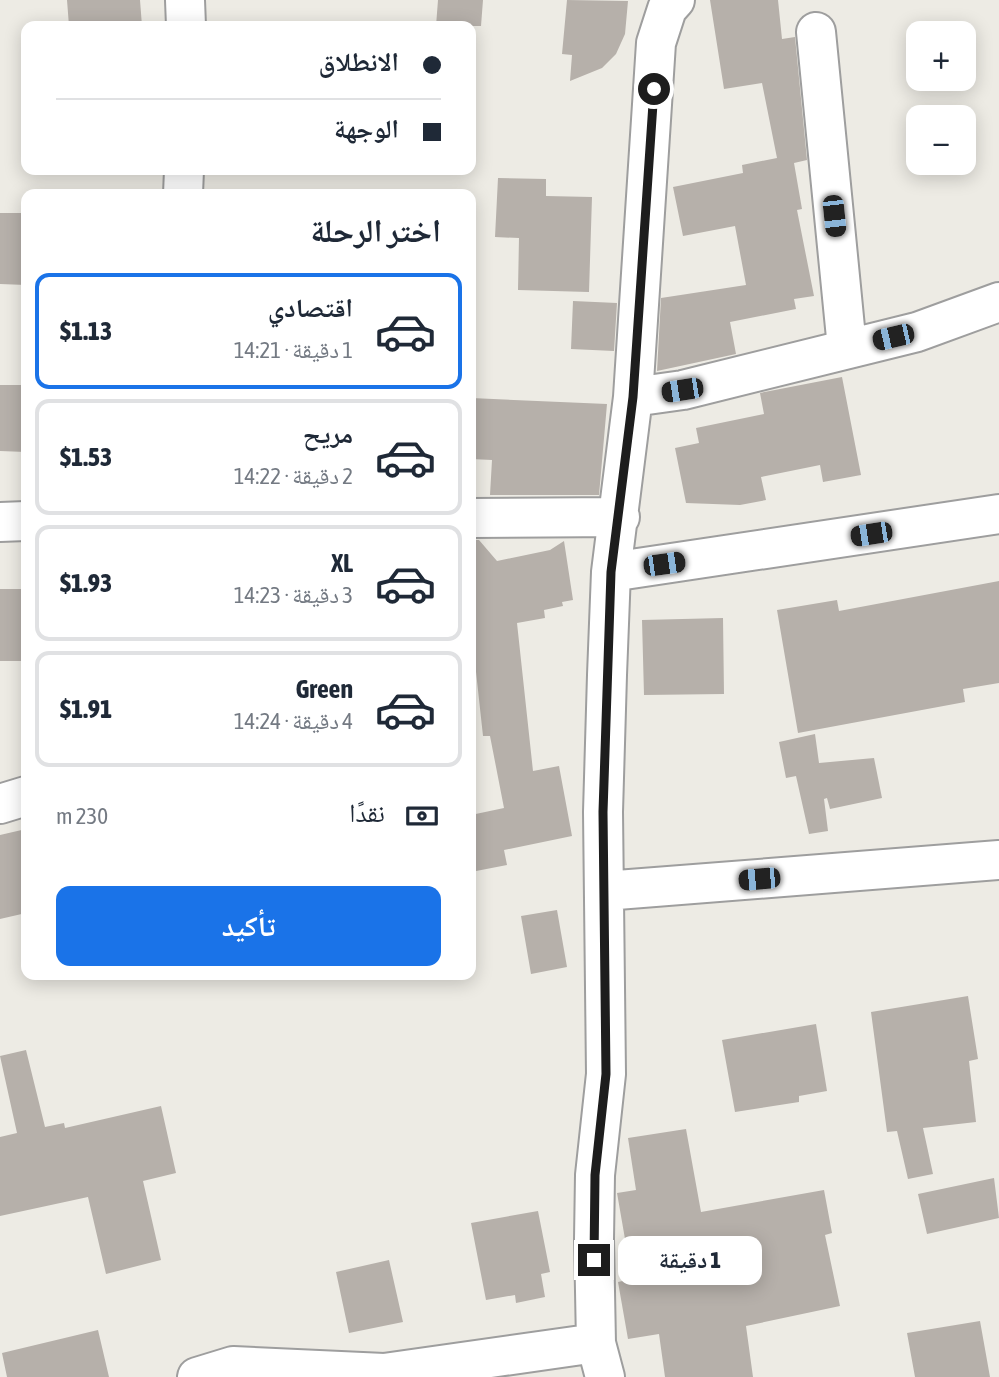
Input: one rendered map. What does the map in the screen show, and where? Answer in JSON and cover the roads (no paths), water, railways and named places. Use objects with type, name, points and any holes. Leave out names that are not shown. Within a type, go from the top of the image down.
[{"type":"street","points":[[186,0],[186,21]]},
{"type":"street","points":[[197,1377],[233,1366],[384,1373],[601,1360],[595,1175],[606,1074],[603,812],[611,572],[633,397],[656,43],[667,9],[675,0]]},
{"type":"street","points":[[816,32],[847,348]]},
{"type":"street","points":[[633,397],[682,390],[916,332],[999,302]]},
{"type":"street","points":[[611,572],[999,514]]},
{"type":"street","points":[[476,518],[620,517]]},
{"type":"street","points":[[0,522],[21,522]]},
{"type":"street","points":[[0,804],[21,798]]},
{"type":"street","points":[[604,891],[999,860]]}]
